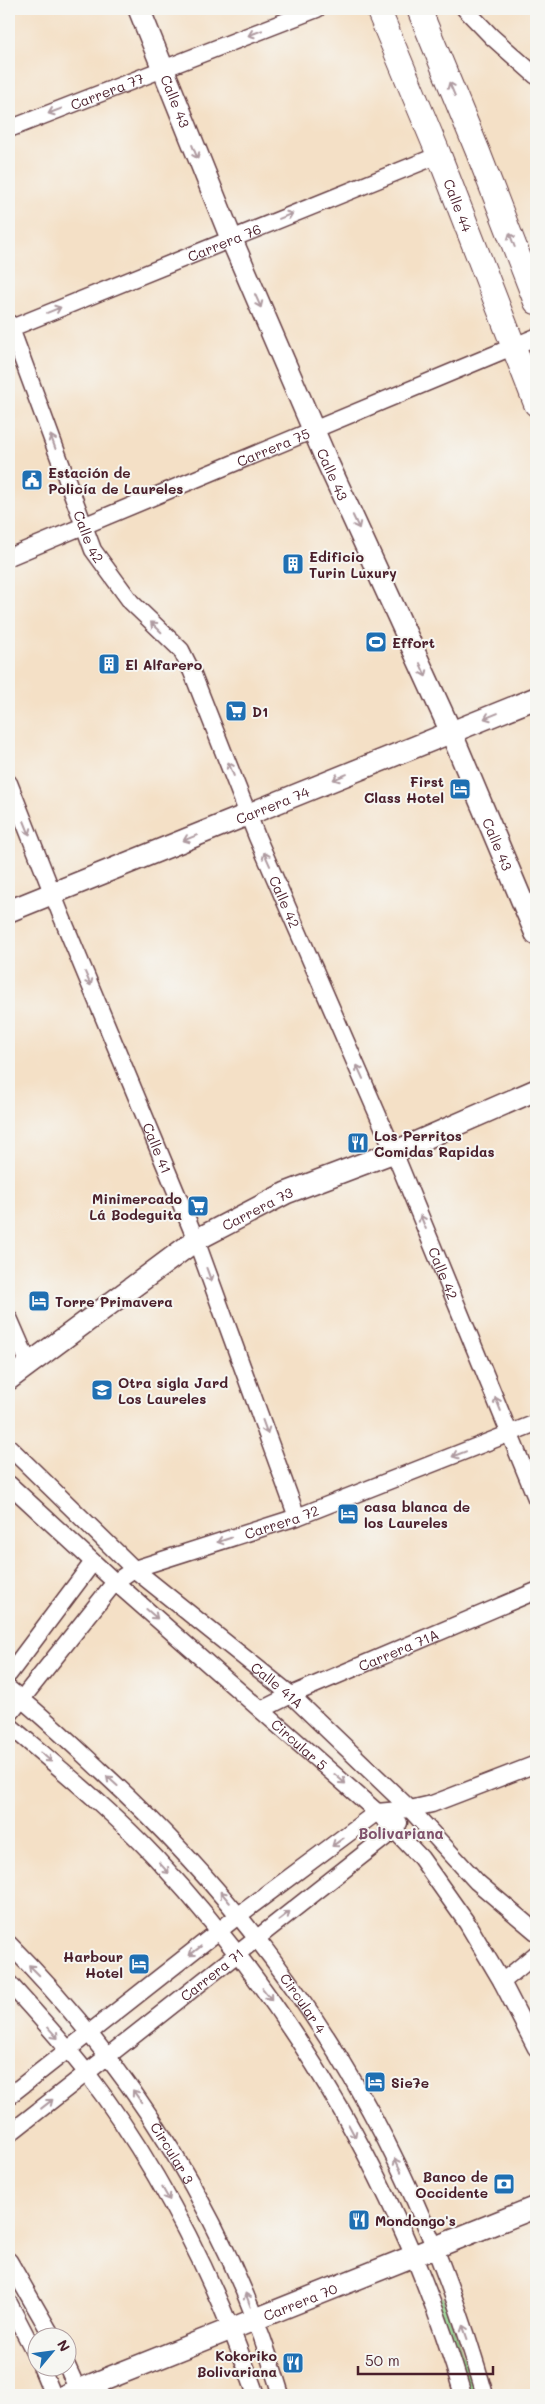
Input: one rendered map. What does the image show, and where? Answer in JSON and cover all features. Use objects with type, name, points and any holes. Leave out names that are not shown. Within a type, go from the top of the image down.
[{"type":"main road","name":"Calle 44","points":[[378,9],[439,155],[536,404]]},
{"type":"main road","points":[[419,9],[478,152],[536,302]]},
{"type":"street","name":"Calle 43","points":[[139,9],[230,238],[326,458],[451,732],[536,934]]},
{"type":"street","name":"Carrera 77","points":[[9,128],[317,9]]},
{"type":"street","points":[[465,9],[498,43],[536,76]]},
{"type":"street","name":"Carrera 76","points":[[9,327],[439,155]]},
{"type":"street","name":"Calle 42","points":[[9,327],[93,550],[131,602],[180,650],[192,672],[249,814],[394,1152],[536,1498]]},
{"type":"street","name":"Carrera 75","points":[[9,557],[536,337]]},
{"type":"street","name":"Carrera 74","points":[[9,911],[536,698]]},
{"type":"street","name":"Calle 41","points":[[9,783],[196,1240],[297,1517]]},
{"type":"street","name":"Carrera 73","points":[[9,1379],[196,1240],[286,1193],[394,1152],[536,1090]]},
{"type":"street","points":[[9,1318],[29,1364]]},
{"type":"street","name":"Carrera 72","points":[[9,1715],[15,1694],[115,1582],[134,1569],[297,1517],[536,1423]]},
{"type":"street","name":"Calle 41A","points":[[9,1447],[134,1569],[291,1695],[410,1810],[477,1882],[536,1932]]},
{"type":"street","name":"Circular 5","points":[[9,1484],[115,1582],[377,1812],[393,1831],[422,1858],[467,1923],[502,1982],[536,2048]]},
{"type":"street","points":[[9,1674],[93,1562]]},
{"type":"street","name":"Carrera 72","points":[[93,1562],[134,1569]]},
{"type":"street","name":"Carrera 71A","points":[[261,1710],[291,1695],[536,1591]]},
{"type":"street","name":"Circular 4","points":[[15,1694],[133,1800],[194,1862],[257,1937],[304,2001],[347,2068],[391,2150],[435,2248],[466,2334],[485,2395]]},
{"type":"street","name":"Circular 4","points":[[9,1725],[116,1818],[155,1858],[219,1932],[235,1955],[278,2007],[325,2081],[381,2186],[414,2256],[442,2328],[463,2395]]},
{"type":"street","points":[[377,1812],[410,1810],[432,1804],[536,1764]]},
{"type":"street","points":[[116,1818],[133,1800]]},
{"type":"street","name":"Carrera 71","points":[[9,2134],[393,1831],[410,1810]]},
{"type":"street","name":"Carrera 71","points":[[9,2096],[239,1915],[377,1812]]},
{"type":"street","name":"Circular 3","points":[[9,1944],[90,2032],[173,2150],[208,2213],[243,2287],[281,2395]]},
{"type":"street","points":[[502,1982],[536,1954]]},
{"type":"street","name":"Circular 3","points":[[9,1983],[86,2072],[149,2165],[203,2264],[232,2330],[256,2395]]},
{"type":"street","points":[[325,2081],[347,2068]]},
{"type":"street","points":[[149,2165],[173,2150]]},
{"type":"street","name":"Carrera 70","points":[[74,2394],[536,2207]]},
{"type":"street","points":[[9,2261],[46,2326]]},
{"type":"street","points":[[9,2303],[28,2340]]},
{"type":"street","points":[[45,2376],[53,2395]]},
{"type":"street","points":[[70,2376],[74,2394]]},
{"type":"green space","points":[[443,2297],[477,2395],[466,2395],[435,2299]]},
{"type":"place","name":"Estación de Policía de Laureles","points":[[32,480]]},
{"type":"place","name":"Edificio Turin Luxury","points":[[293,564]]},
{"type":"place","name":"Effort","points":[[376,642]]},
{"type":"place","name":"El Alfarero","points":[[109,664]]},
{"type":"place","name":"D1","points":[[236,711]]},
{"type":"place","name":"First Class Hotel","points":[[460,789]]},
{"type":"place","name":"Los Perritos Comidas Rapidas","points":[[358,1143]]},
{"type":"place","name":"Minimercado Lá Bodeguita","points":[[198,1206]]},
{"type":"place","name":"Torre Primavera","points":[[39,1301]]},
{"type":"place","name":"Otra sigla Jard Los Laureles","points":[[102,1390]]},
{"type":"place","name":"casa blanca de los Laureles","points":[[348,1514]]},
{"type":"place","name":"Harbour Hotel","points":[[139,1964]]},
{"type":"place","name":"Sie7e","points":[[375,2082]]},
{"type":"place","name":"Banco de Occidente","points":[[504,2184]]},
{"type":"place","name":"Mondongo's","points":[[359,2220]]},
{"type":"place","name":"Kokoriko Bolivariana","points":[[293,2363]]},
{"type":"district","name":"Bolivariana","points":[[401,1833]]}]
